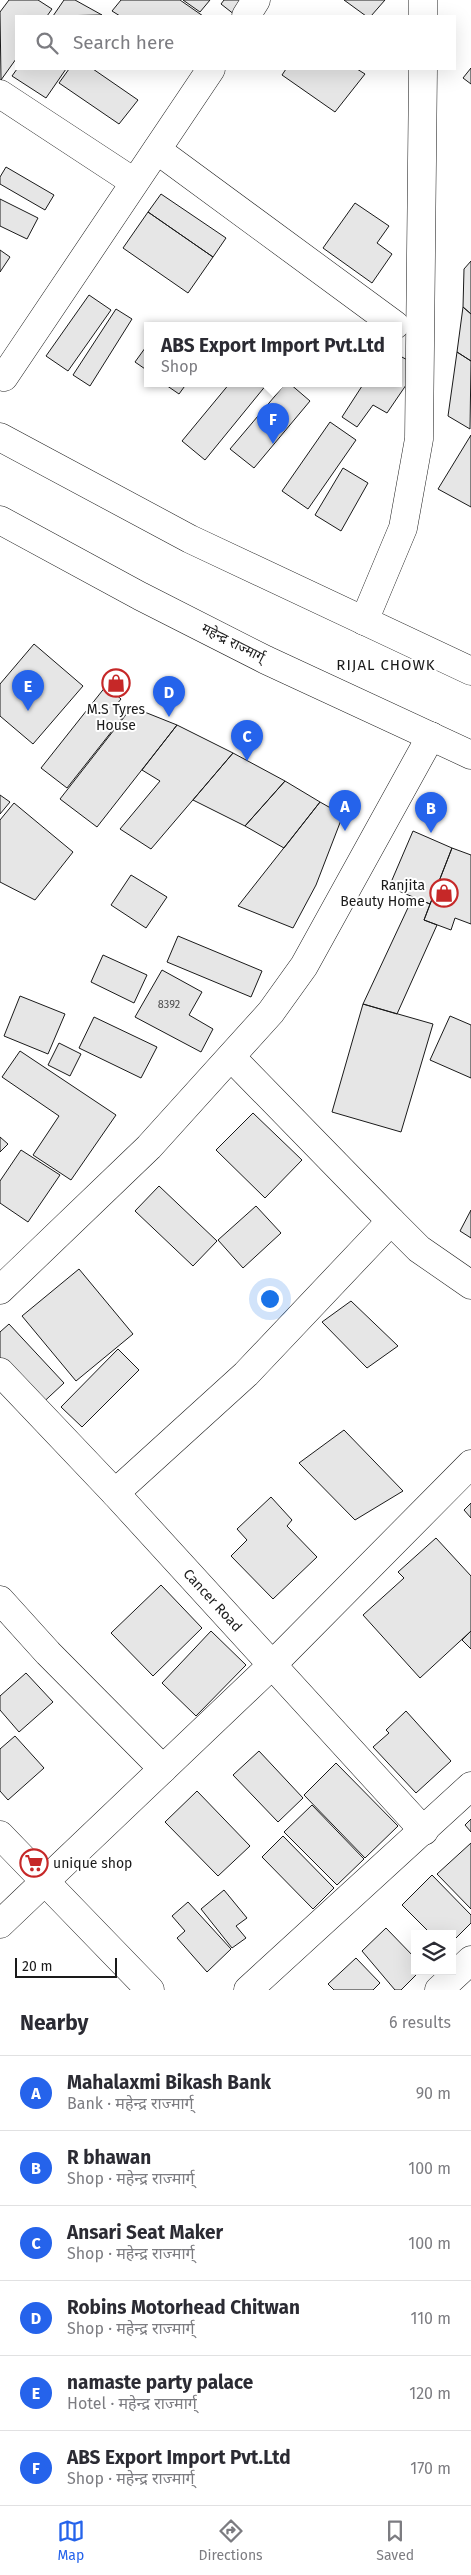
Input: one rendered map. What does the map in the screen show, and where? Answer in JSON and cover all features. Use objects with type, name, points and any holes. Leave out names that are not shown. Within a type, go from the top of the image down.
[{"type":"main road","points":[[247,15],[256,0]]},
{"type":"main road","points":[[423,0],[423,15]]},
{"type":"main road","points":[[4,377],[209,70]]},
{"type":"main road","points":[[364,621],[403,528],[419,440],[409,332],[423,70]]},
{"type":"main road","points":[[0,94],[134,182]]},
{"type":"main road","points":[[157,150],[391,322]]},
{"type":"main road","points":[[0,436],[190,539],[471,671]]},
{"type":"main road","name":"महेन्द्र राज्मार्ग्","points":[[0,520],[140,596],[266,660],[471,755]]},
{"type":"main road","points":[[0,1290],[148,1147],[271,1012],[304,966],[431,736]]},
{"type":"main road","points":[[231,1057],[420,1249],[471,1285]]},
{"type":"main road","points":[[115,1494],[246,1374],[391,1221]]},
{"type":"main road","name":"Cancer Road","points":[[0,1372],[115,1494],[424,1831]]},
{"type":"main road","points":[[0,1924],[272,1665],[471,1464]]},
{"type":"main road","points":[[0,1600],[48,1653],[163,1768]]},
{"type":"main road","points":[[248,1990],[471,1786]]},
{"type":"main road","points":[[0,1835],[150,1990]]},
{"type":"main road","points":[[447,1988],[471,1960]]},
{"type":"building","points":[[9,0],[38,0],[52,9],[48,15],[15,15],[15,60],[1,80],[0,12]]},
{"type":"building","points":[[64,0],[75,0],[102,15],[54,15]]},
{"type":"building","points":[[121,0],[180,0],[202,15],[118,15],[112,11]]},
{"type":"building","points":[[183,0],[210,0],[200,12]]},
{"type":"building","points":[[224,0],[248,0],[235,15],[221,4]]},
{"type":"building","points":[[344,0],[385,0],[372,15],[365,15]]},
{"type":"building","points":[[471,68],[471,84],[463,78]]},
{"type":"building","points":[[16,70],[65,70],[46,98],[12,76]]},
{"type":"building","points":[[68,70],[94,70],[138,100],[119,124],[59,83]]},
{"type":"building","points":[[285,70],[359,70],[365,74],[335,112],[282,75]]},
{"type":"building","points":[[6,167],[54,195],[45,210],[0,184],[0,177]]},
{"type":"building","points":[[161,194],[226,238],[213,257],[148,212]]},
{"type":"building","points":[[0,199],[38,218],[27,239],[0,226]]},
{"type":"building","points":[[355,203],[389,226],[377,243],[392,254],[372,283],[323,248]]},
{"type":"building","points":[[148,212],[213,257],[188,293],[123,248]]},
{"type":"building","points":[[0,250],[10,257],[0,272]]},
{"type":"building","points":[[471,261],[471,314],[463,307],[464,269]]},
{"type":"building","points":[[89,295],[111,310],[68,371],[46,356]]},
{"type":"building","points":[[463,307],[471,314],[471,361],[457,352]]},
{"type":"building","points":[[116,309],[132,319],[90,386],[73,375]]},
{"type":"building","points":[[144,350],[144,368],[135,362]]},
{"type":"building","points":[[457,352],[471,361],[470,429],[448,416]]},
{"type":"building","points":[[402,357],[419,366],[387,413],[373,405],[357,427],[342,417],[361,387],[402,387]]},
{"type":"building","points":[[169,387],[184,387],[179,394]]},
{"type":"building","points":[[227,387],[265,387],[205,460],[182,441]]},
{"type":"building","points":[[283,387],[294,387],[310,401],[254,468],[230,449]]},
{"type":"building","points":[[330,422],[356,440],[308,509],[282,491]]},
{"type":"building","points":[[471,435],[471,507],[438,489]]},
{"type":"building","points":[[343,468],[368,483],[341,531],[315,515]]},
{"type":"building","points":[[34,644],[83,686],[33,744],[0,716],[0,684]]},
{"type":"building","points":[[106,686],[121,699],[117,704],[127,712],[67,788],[41,768]]},
{"type":"building","points":[[132,707],[177,725],[97,827],[60,799]]},
{"type":"building","points":[[177,725],[233,753],[151,849],[120,829],[160,781],[142,770]]},
{"type":"building","points":[[233,753],[285,781],[245,826],[193,800]]},
{"type":"building","points":[[285,781],[320,802],[284,848],[245,826]]},
{"type":"building","points":[[0,795],[10,802],[0,814]]},
{"type":"building","points":[[320,802],[343,815],[316,885],[293,928],[238,906]]},
{"type":"building","points":[[14,803],[73,852],[35,900],[0,882],[0,820]]},
{"type":"building","points":[[413,831],[452,848],[430,904],[389,887]]},
{"type":"building","points":[[452,848],[471,855],[471,924],[455,918],[451,930],[424,920]]},
{"type":"building","points":[[131,875],[167,897],[146,928],[111,905]]},
{"type":"building","points":[[413,897],[430,904],[424,920],[437,925],[397,1014],[363,1004]]},
{"type":"building","points":[[178,936],[262,971],[251,997],[167,962]]},
{"type":"building","points":[[103,955],[147,975],[134,1003],[91,982]]},
{"type":"building","points":[[162,970],[202,992],[189,1015],[213,1029],[201,1052],[135,1017]]},
{"type":"building","points":[[20,996],[65,1014],[48,1054],[4,1036]]},
{"type":"building","points":[[363,1004],[433,1024],[401,1132],[332,1112]]},
{"type":"building","points":[[450,1016],[471,1025],[471,1078],[430,1060]]},
{"type":"building","points":[[94,1017],[157,1047],[141,1078],[79,1048]]},
{"type":"building","points":[[59,1043],[81,1054],[70,1076],[48,1065]]},
{"type":"building","points":[[20,1051],[116,1115],[71,1180],[33,1155],[59,1116],[2,1077]]},
{"type":"building","points":[[253,1113],[302,1160],[265,1198],[216,1150]]},
{"type":"building","points":[[0,1137],[8,1144],[0,1152]]},
{"type":"building","points":[[21,1150],[60,1175],[28,1222],[0,1203],[0,1181]]},
{"type":"building","points":[[159,1186],[217,1241],[193,1266],[135,1211]]},
{"type":"building","points":[[256,1206],[281,1233],[243,1268],[218,1240]]},
{"type":"building","points":[[471,1210],[471,1238],[460,1231]]},
{"type":"building","points":[[79,1269],[133,1334],[76,1381],[22,1316]]},
{"type":"building","points":[[351,1301],[398,1346],[367,1368],[322,1322]]},
{"type":"building","points":[[9,1324],[64,1383],[36,1409],[0,1371],[0,1332]]},
{"type":"building","points":[[118,1349],[139,1370],[82,1427],[61,1407]]},
{"type":"building","points":[[344,1430],[403,1491],[355,1520],[299,1463]]},
{"type":"building","points":[[271,1497],[292,1520],[287,1526],[317,1557],[273,1599],[231,1556],[247,1540],[237,1529]]},
{"type":"building","points":[[471,1503],[471,1518],[464,1510]]},
{"type":"building","points":[[436,1538],[471,1576],[471,1631],[420,1678],[363,1615],[404,1578],[398,1572]]},
{"type":"building","points":[[161,1585],[202,1628],[153,1676],[111,1633]]},
{"type":"building","points":[[211,1631],[246,1665],[196,1716],[162,1683]]},
{"type":"building","points":[[471,1631],[471,1649],[462,1640]]},
{"type":"building","points":[[26,1673],[53,1702],[19,1732],[0,1710],[0,1696]]},
{"type":"building","points":[[406,1711],[451,1761],[416,1793],[373,1747],[389,1733],[386,1730]]},
{"type":"building","points":[[15,1736],[44,1768],[8,1800],[0,1791],[0,1749]]},
{"type":"building","points":[[259,1751],[303,1798],[278,1822],[233,1775]]},
{"type":"building","points":[[336,1763],[398,1826],[365,1858],[304,1795]]},
{"type":"building","points":[[197,1791],[250,1846],[218,1876],[165,1822]]},
{"type":"building","points":[[312,1805],[364,1859],[337,1885],[284,1832]]},
{"type":"building","points":[[471,1819],[471,1832],[465,1825]]},
{"type":"building","points":[[283,1836],[334,1888],[313,1909],[262,1857]]},
{"type":"building","points":[[471,1843],[471,1909],[437,1874]]},
{"type":"building","points":[[432,1875],[471,1915],[471,1923],[456,1938],[456,1930],[427,1930],[402,1905]]},
{"type":"building","points":[[224,1890],[247,1918],[236,1926],[246,1938],[232,1948],[201,1909]]},
{"type":"building","points":[[188,1902],[231,1949],[207,1972],[177,1938],[185,1931],[172,1916]]},
{"type":"building","points":[[386,1928],[411,1954],[411,1975],[416,1975],[401,1990],[395,1990],[362,1951]]},
{"type":"building","points":[[356,1958],[380,1983],[373,1990],[334,1990],[328,1984]]},
{"type":"place","name":"ABS Export Import Pvt.Ltd","points":[[273,444]]},
{"type":"place","name":"M.S Tyres House","points":[[116,683]]},
{"type":"place","name":"namaste party palace","points":[[28,711]]},
{"type":"place","name":"Robins Motorhead Chitwan","points":[[169,717]]},
{"type":"place","name":"Ansari Seat Maker","points":[[247,761]]},
{"type":"place","name":"Mahalaxmi Bikash Bank","points":[[345,831]]},
{"type":"place","name":"R bhawan","points":[[431,833]]},
{"type":"place","name":"Ranjita Beauty Home","points":[[444,893]]},
{"type":"place","name":"unique shop","points":[[34,1863]]},
{"type":"district","name":"RIJAL CHOWK","points":[[386,665]]}]
